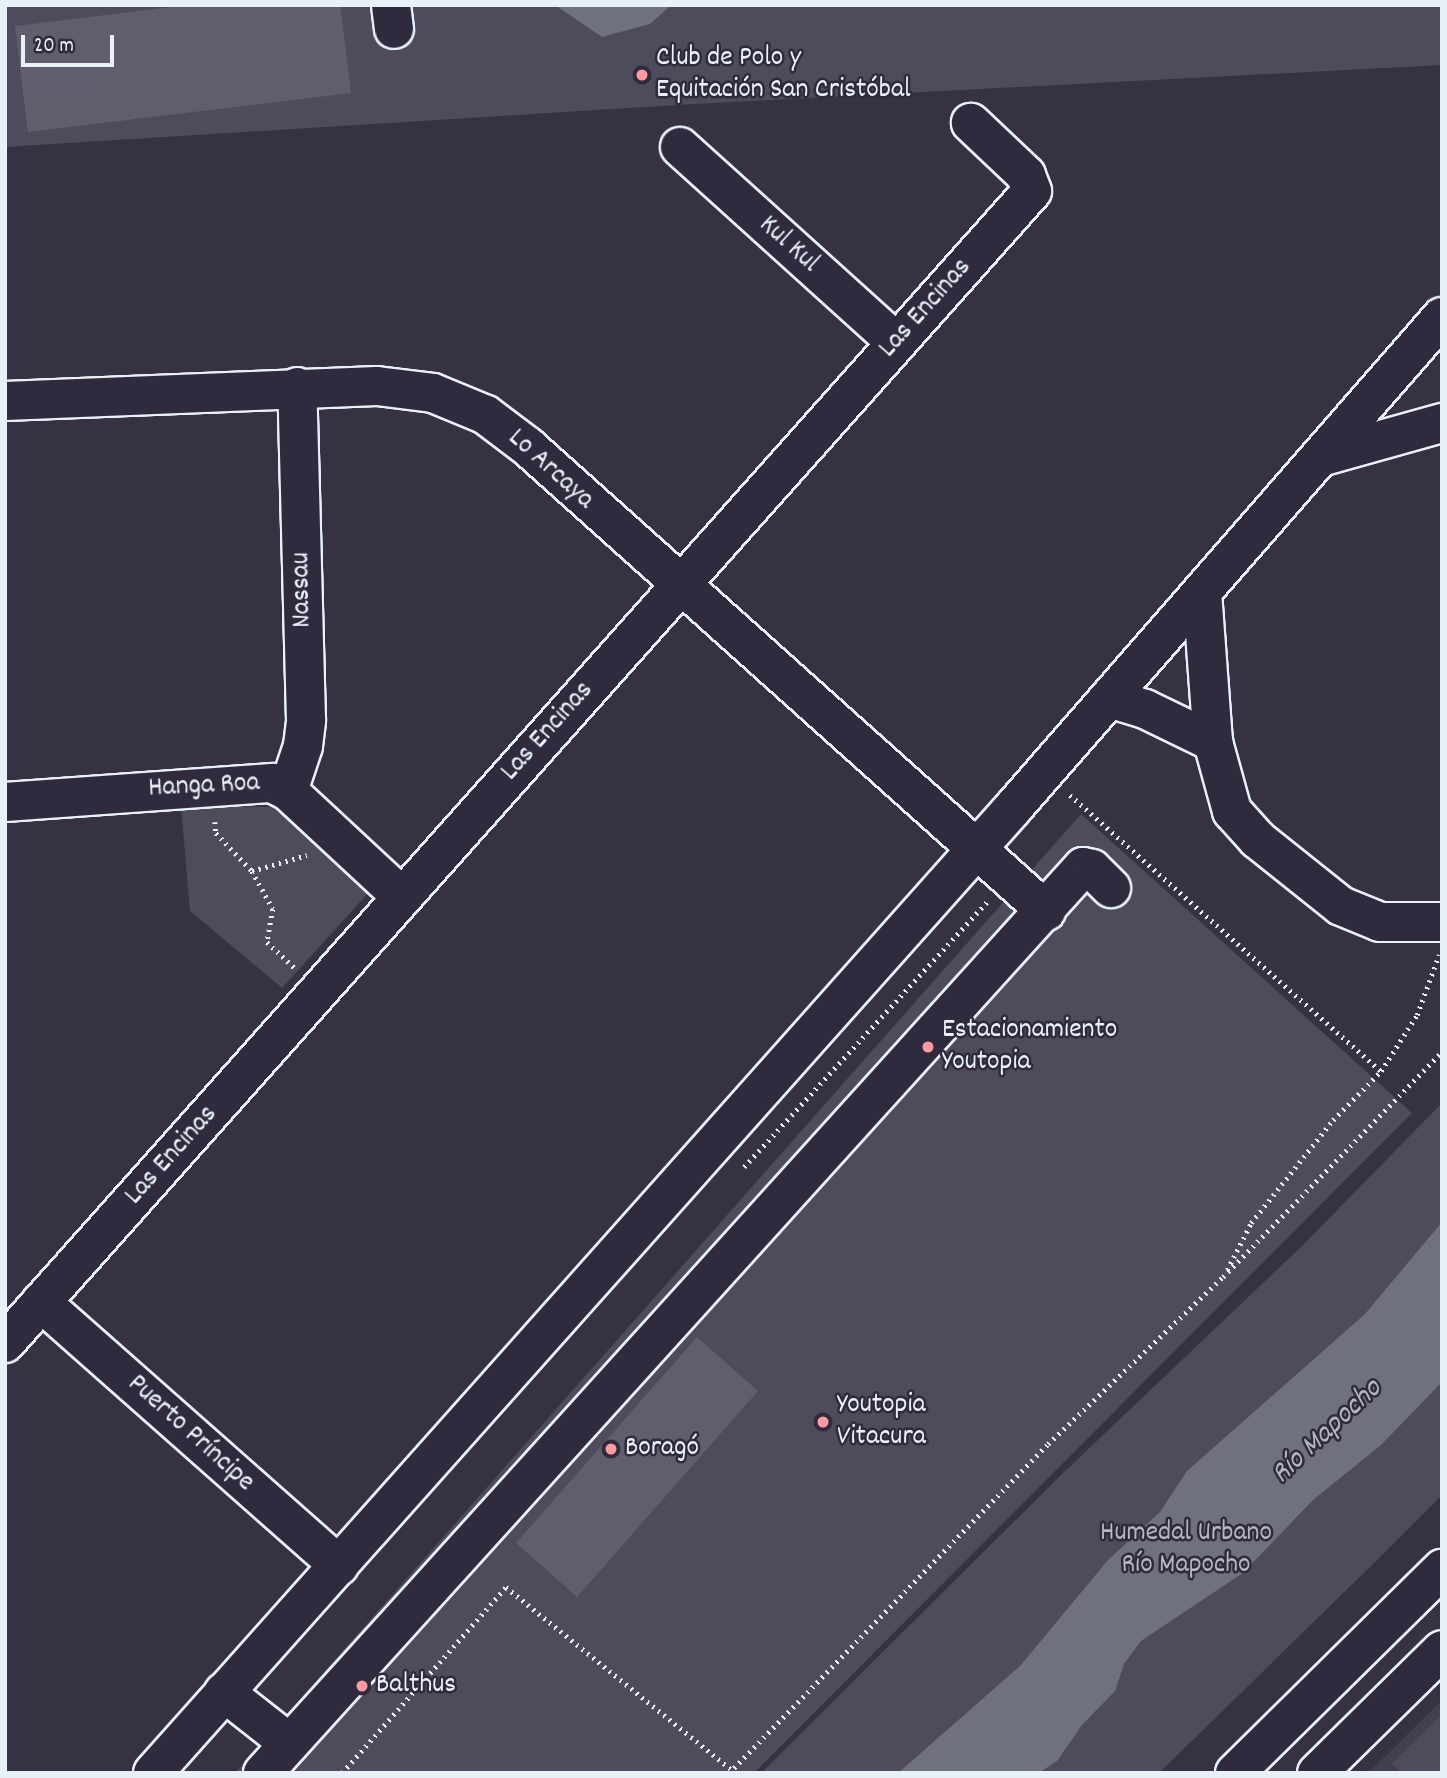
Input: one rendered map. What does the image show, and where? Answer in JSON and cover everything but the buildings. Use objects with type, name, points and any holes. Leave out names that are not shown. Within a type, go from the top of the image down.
[{"type":"main road","name":"Las Encinas","points":[[5,1343],[1032,191],[1026,175],[971,123]]},
{"type":"main road","name":"Kul Kul","points":[[680,147],[897,343]]},
{"type":"main road","points":[[153,1773],[1045,771],[1442,317]]},
{"type":"main road","name":"Lo Arcaya","points":[[5,401],[298,387],[405,388],[433,393],[486,415],[527,446],[1046,911]]},
{"type":"main road","name":"Nassau","points":[[288,791],[303,746],[306,720],[298,387]]},
{"type":"main road","points":[[1320,457],[1442,423]]},
{"type":"main road","points":[[1202,592],[1213,743],[1232,811],[1305,879],[1341,906],[1380,922],[1442,922]]},
{"type":"main road","points":[[1109,698],[1157,714],[1213,743]]},
{"type":"main road","name":"Hanga Roa","points":[[5,802],[214,784],[272,783],[288,791],[402,897]]},
{"type":"main road","points":[[263,1773],[1083,867],[1092,869],[1111,888]]},
{"type":"main road","name":"Puerto Príncipe","points":[[41,1302],[339,1566]]},
{"type":"main road","points":[[1234,1773],[1442,1569]]},
{"type":"main road","points":[[1317,1773],[1442,1650]]},
{"type":"main road","points":[[224,1692],[289,1743]]},
{"type":"path","points":[[1045,771],[1381,1071]]},
{"type":"path","points":[[214,784],[216,832],[252,871],[273,909],[267,942],[319,991]]},
{"type":"path","points":[[252,871],[345,844]]},
{"type":"path","points":[[1223,1277],[1251,1223],[1333,1120],[1381,1071],[1417,1014],[1442,948]]},
{"type":"path","points":[[342,1773],[506,1587],[730,1771],[1048,1444],[1223,1277],[1442,1052]]},
{"type":"shaded area","points":[[1442,1700],[1442,1773],[1368,1773]]},
{"type":"green space","name":"Club de Polo y Equitación San Cristóbal","points":[[5,5],[1442,5],[1442,65],[694,104],[5,147]]},
{"type":"green space","points":[[181,806],[283,807],[372,889],[282,988],[190,911]]},
{"type":"green space","name":"Youtopia Vitacura","points":[[1081,814],[1412,1113],[754,1773],[235,1773]]},
{"type":"green space","name":"Humedal Urbano Río Mapocho","points":[[1442,1103],[1442,1495],[1374,1563],[1159,1773],[761,1773],[1061,1475],[1302,1246]]},
{"type":"green space","points":[[1442,1715],[1442,1773],[1401,1773],[1392,1763]]},
{"type":"water","points":[[555,5],[671,5],[650,24],[602,37]]},
{"type":"water","name":"Río Mapocho","points":[[1442,1222],[1442,1382],[1381,1445],[1313,1500],[1243,1573],[1141,1641],[1124,1664],[1115,1691],[1082,1725],[1057,1761],[1039,1773],[898,1773],[1020,1666],[1108,1560],[1160,1512],[1187,1471],[1365,1314]]},
{"type":"place","name":"Club de Polo y Equitación San Cristóbal","points":[[642,75]]},
{"type":"place","name":"Estacionamiento Youtopia","points":[[928,1047]]},
{"type":"place","name":"Youtopia Vitacura","points":[[823,1422]]},
{"type":"place","name":"Boragó","points":[[611,1449]]},
{"type":"place","name":"Balthus","points":[[362,1686]]}]
